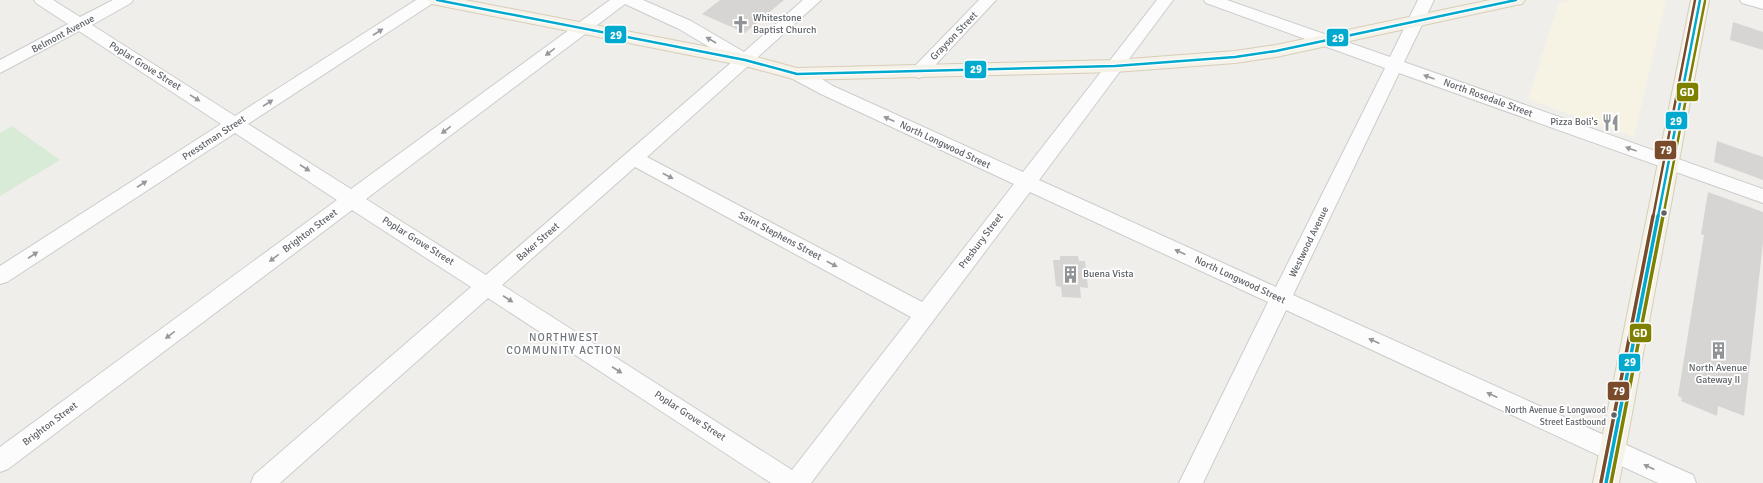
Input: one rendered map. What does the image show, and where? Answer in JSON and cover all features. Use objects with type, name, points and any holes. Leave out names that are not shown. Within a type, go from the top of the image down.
[{"type":"main road","points":[[437,0],[745,60],[797,74],[1115,66],[1235,57],[1276,51],[1516,0]]},
{"type":"main road","points":[[1606,483],[1667,162],[1700,0]]},
{"type":"street","name":"Poplar Grove Street","points":[[42,0],[792,483]]},
{"type":"street","name":"Belmont Avenue","points":[[0,67],[125,0]]},
{"type":"street","name":"Presstman Street","points":[[0,276],[427,0]]},
{"type":"street","name":"Brighton Street","points":[[0,461],[620,0]]},
{"type":"street","points":[[630,0],[685,25],[745,60]]},
{"type":"street","name":"Baker Street","points":[[263,483],[813,0]]},
{"type":"street","name":"Grayson Street","points":[[919,72],[988,0]]},
{"type":"street","name":"Presbury Street","points":[[797,483],[1165,0]]},
{"type":"street","name":"North Rosedale Street","points":[[1212,0],[1763,196]]},
{"type":"street","name":"Westwood Avenue","points":[[1191,483],[1426,0]]},
{"type":"street","points":[[1748,0],[1763,4]]},
{"type":"street","name":"North Longwood Street","points":[[797,74],[827,90],[1026,182],[1684,483]]},
{"type":"street","name":"Saint Stephens Street","points":[[634,158],[926,314]]},
{"type":"shaded area","points":[[1572,0],[1666,0],[1634,137],[1528,99],[1559,3]]},
{"type":"green space","points":[[12,126],[60,160],[0,196],[0,133]]},
{"type":"building","name":"Whitestone Baptist Church","points":[[720,0],[784,0],[745,33],[702,14]]},
{"type":"building","points":[[1733,22],[1763,32],[1763,50],[1730,40]]},
{"type":"building","points":[[1717,141],[1763,157],[1763,180],[1714,162]]},
{"type":"building","name":"North Avenue Gateway II","points":[[1708,192],[1763,212],[1763,242],[1744,416],[1718,406],[1717,416],[1681,401],[1682,398],[1678,396],[1704,235],[1701,234]]},
{"type":"building","name":"Buena Vista","points":[[1060,256],[1078,256],[1079,261],[1085,261],[1088,288],[1080,287],[1081,298],[1062,297],[1061,287],[1056,286],[1053,260],[1060,260]]},
{"type":"transit line","name":"29","points":[[437,0],[745,60],[797,74],[1115,66],[1235,57],[1276,51],[1516,0]]},
{"type":"transit line","name":"79","points":[[1601,482],[1695,0]]},
{"type":"transit line","name":"29","points":[[1606,483],[1700,0]]},
{"type":"transit line","name":"GD","points":[[1611,483],[1705,1]]},
{"type":"place","name":"Whitestone Baptist Church","points":[[740,24]]},
{"type":"place","name":"Pizza Boli's","points":[[1611,122]]},
{"type":"place","name":"Buena Vista","points":[[1070,274]]},
{"type":"place","name":"North Avenue Gateway II","points":[[1718,351]]},
{"type":"place","name":"North Avenue & Longwood Street Eastbound","points":[[1614,415]]},
{"type":"district","name":"NORTHWEST COMMUNITY ACTION","points":[[564,343]]}]
